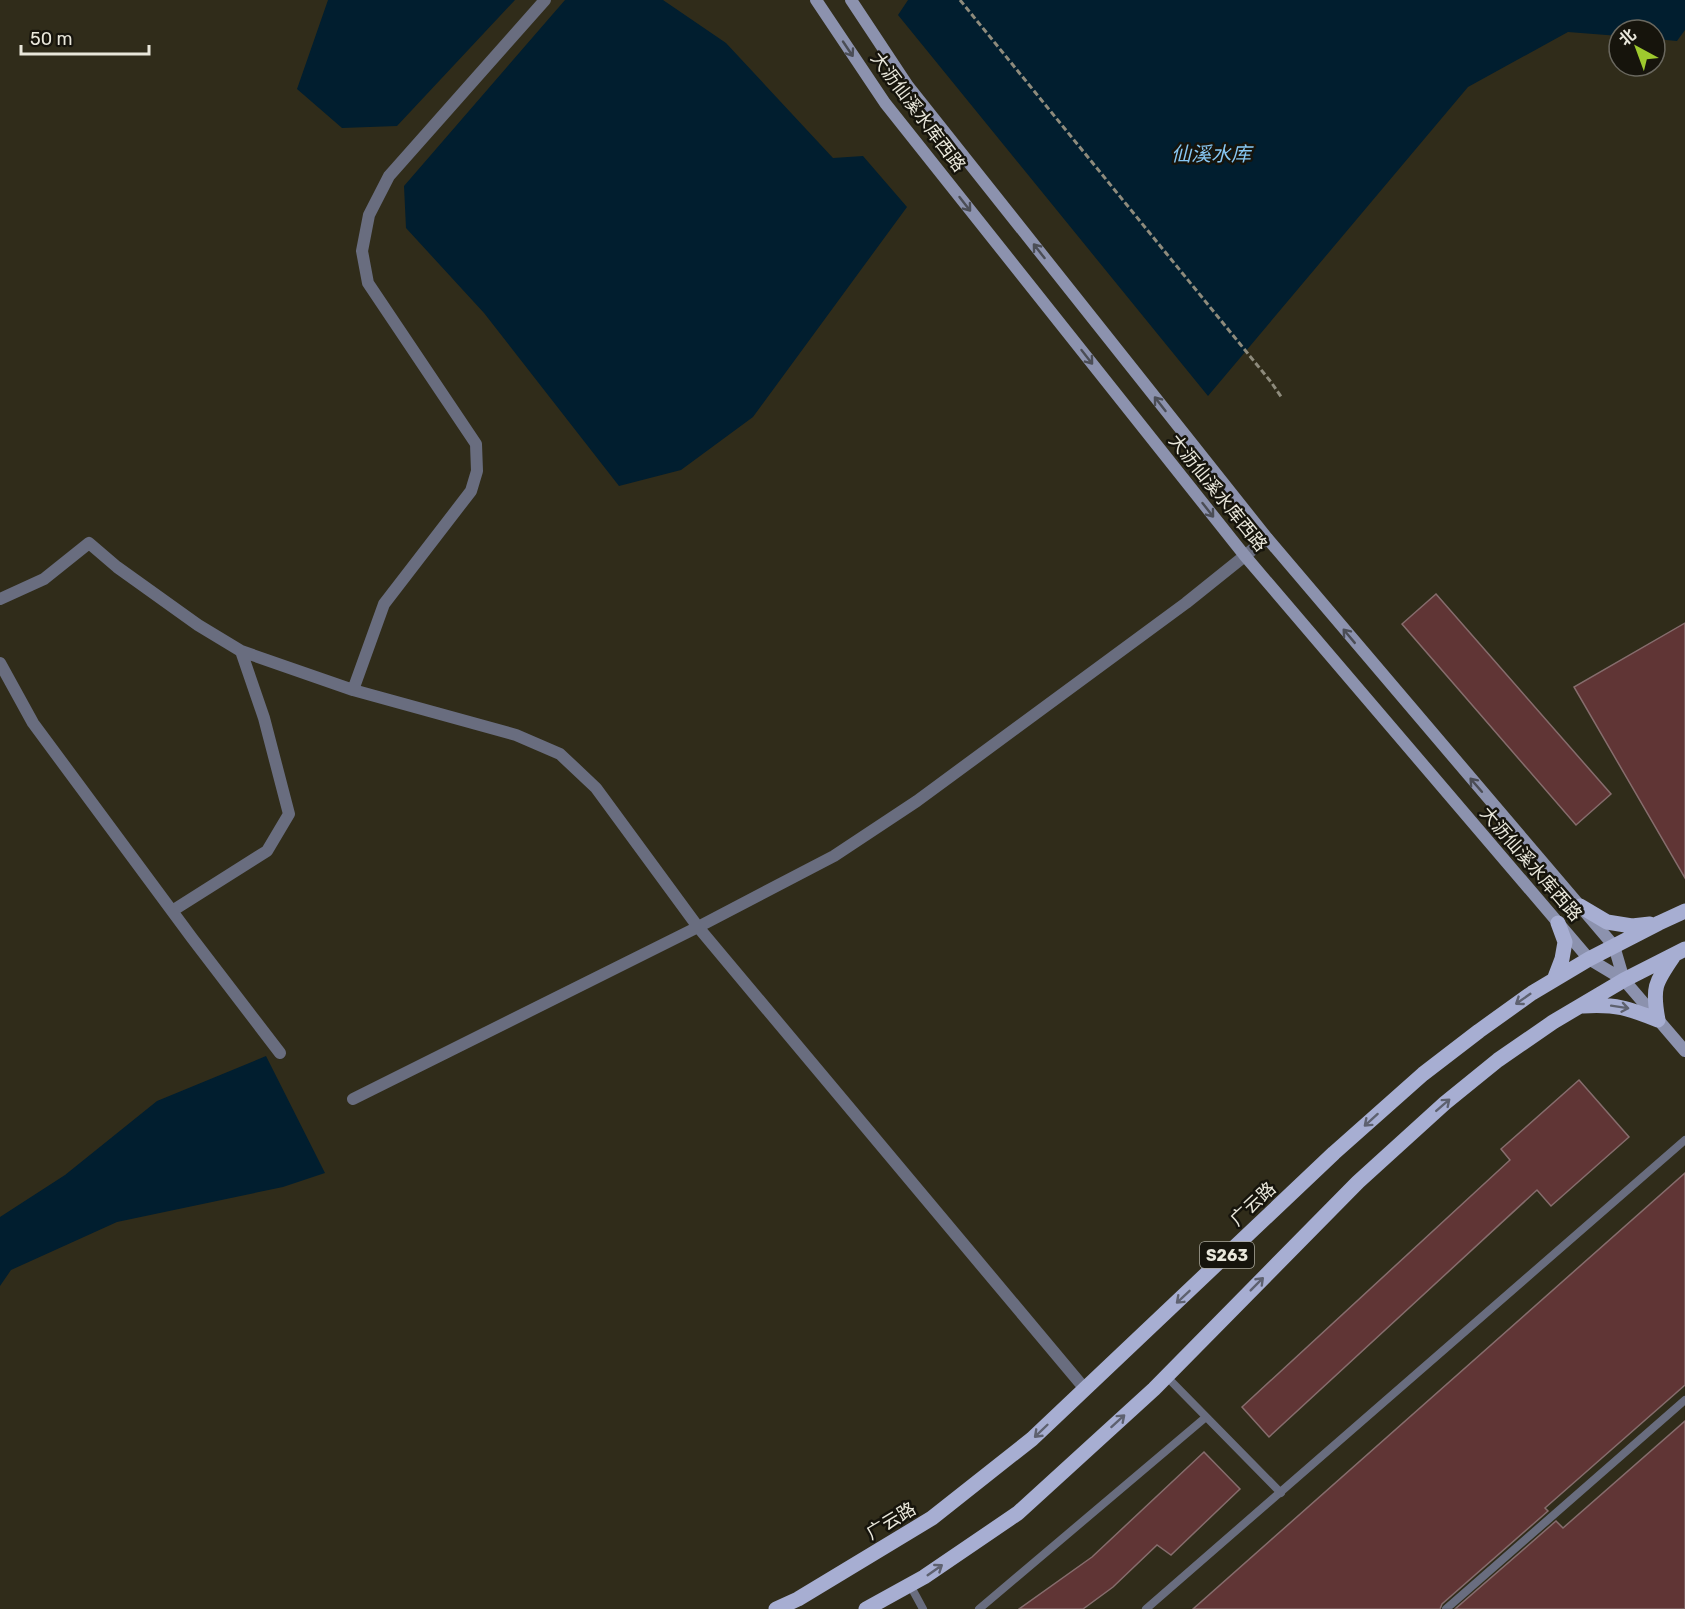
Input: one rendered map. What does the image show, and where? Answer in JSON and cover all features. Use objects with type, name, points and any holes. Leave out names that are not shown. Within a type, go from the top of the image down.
[{"type":"main road","points":[[1580,906],[1607,922],[1632,926],[1659,922]]},
{"type":"main road","name":"广云路","points":[[776,1609],[798,1599],[932,1518],[1032,1439],[1334,1153],[1424,1074],[1479,1030],[1532,993],[1589,959],[1685,911]]},
{"type":"main road","points":[[1554,980],[1562,960],[1565,942],[1558,923]]},
{"type":"main road","points":[[1658,1020],[1654,999],[1658,978],[1680,951]]},
{"type":"main road","name":"S263","points":[[866,1609],[924,1577],[1018,1513],[1166,1376],[1358,1182],[1445,1103],[1497,1060],[1553,1022],[1624,980],[1680,951]]},
{"type":"main road","points":[[1580,1006],[1607,1005],[1630,1009],[1658,1020]]},
{"type":"street","points":[[353,690],[384,604],[471,491],[477,471],[476,444],[368,283],[362,251],[369,215],[389,176],[545,0]]},
{"type":"street","name":"大沥仙溪水库西路","points":[[816,0],[885,103],[1245,556],[1589,959],[1624,980]]},
{"type":"street","points":[[851,0],[908,86],[1267,538],[1614,946],[1624,980],[1685,1051]]},
{"type":"street","points":[[353,1099],[698,927],[834,856],[917,801],[1186,603],[1267,538]]},
{"type":"street","points":[[0,599],[44,579],[89,543],[117,567],[189,619],[241,651],[353,690],[516,735],[560,754],[596,788],[698,927],[1085,1389]]},
{"type":"street","points":[[172,911],[267,851],[289,814],[264,718],[241,651]]},
{"type":"street","points":[[0,663],[33,723],[280,1053]]},
{"type":"lane","points":[[1146,1609],[1685,1140]]},
{"type":"lane","points":[[1166,1376],[1281,1493]]},
{"type":"lane","points":[[1446,1609],[1685,1400]]},
{"type":"lane","points":[[979,1609],[1206,1416]]},
{"type":"lane","points":[[910,1585],[923,1609]]},
{"type":"path","points":[[960,0],[1282,398]]},
{"type":"water","points":[[328,0],[515,0],[397,126],[342,128],[297,89]]},
{"type":"water","points":[[565,0],[663,0],[726,43],[833,158],[863,156],[907,207],[753,417],[681,470],[619,486],[484,313],[406,228],[404,186]]},
{"type":"water","name":"仙溪水库","points":[[908,0],[1685,0],[1685,30],[1677,41],[1667,40],[1667,18],[1607,18],[1607,35],[1568,32],[1468,87],[1208,396],[898,15]]},
{"type":"water","points":[[266,1056],[325,1173],[283,1187],[117,1222],[11,1270],[0,1286],[0,1217],[65,1175],[157,1101]]},
{"type":"building","points":[[1436,594],[1611,794],[1576,825],[1402,624]]},
{"type":"building","points":[[1685,623],[1685,878],[1574,687]]},
{"type":"building","points":[[1579,1080],[1629,1137],[1551,1206],[1537,1190],[1269,1437],[1242,1407],[1510,1160],[1501,1149]]},
{"type":"building","points":[[1685,1173],[1685,1385],[1545,1508],[1548,1511],[1442,1604],[1440,1609],[1193,1609]]},
{"type":"building","points":[[1685,1421],[1685,1609],[1455,1609],[1556,1521],[1563,1528]]},
{"type":"building","points":[[1204,1452],[1240,1489],[1171,1555],[1157,1545],[1113,1587],[1083,1609],[1019,1609],[1092,1557]]}]
